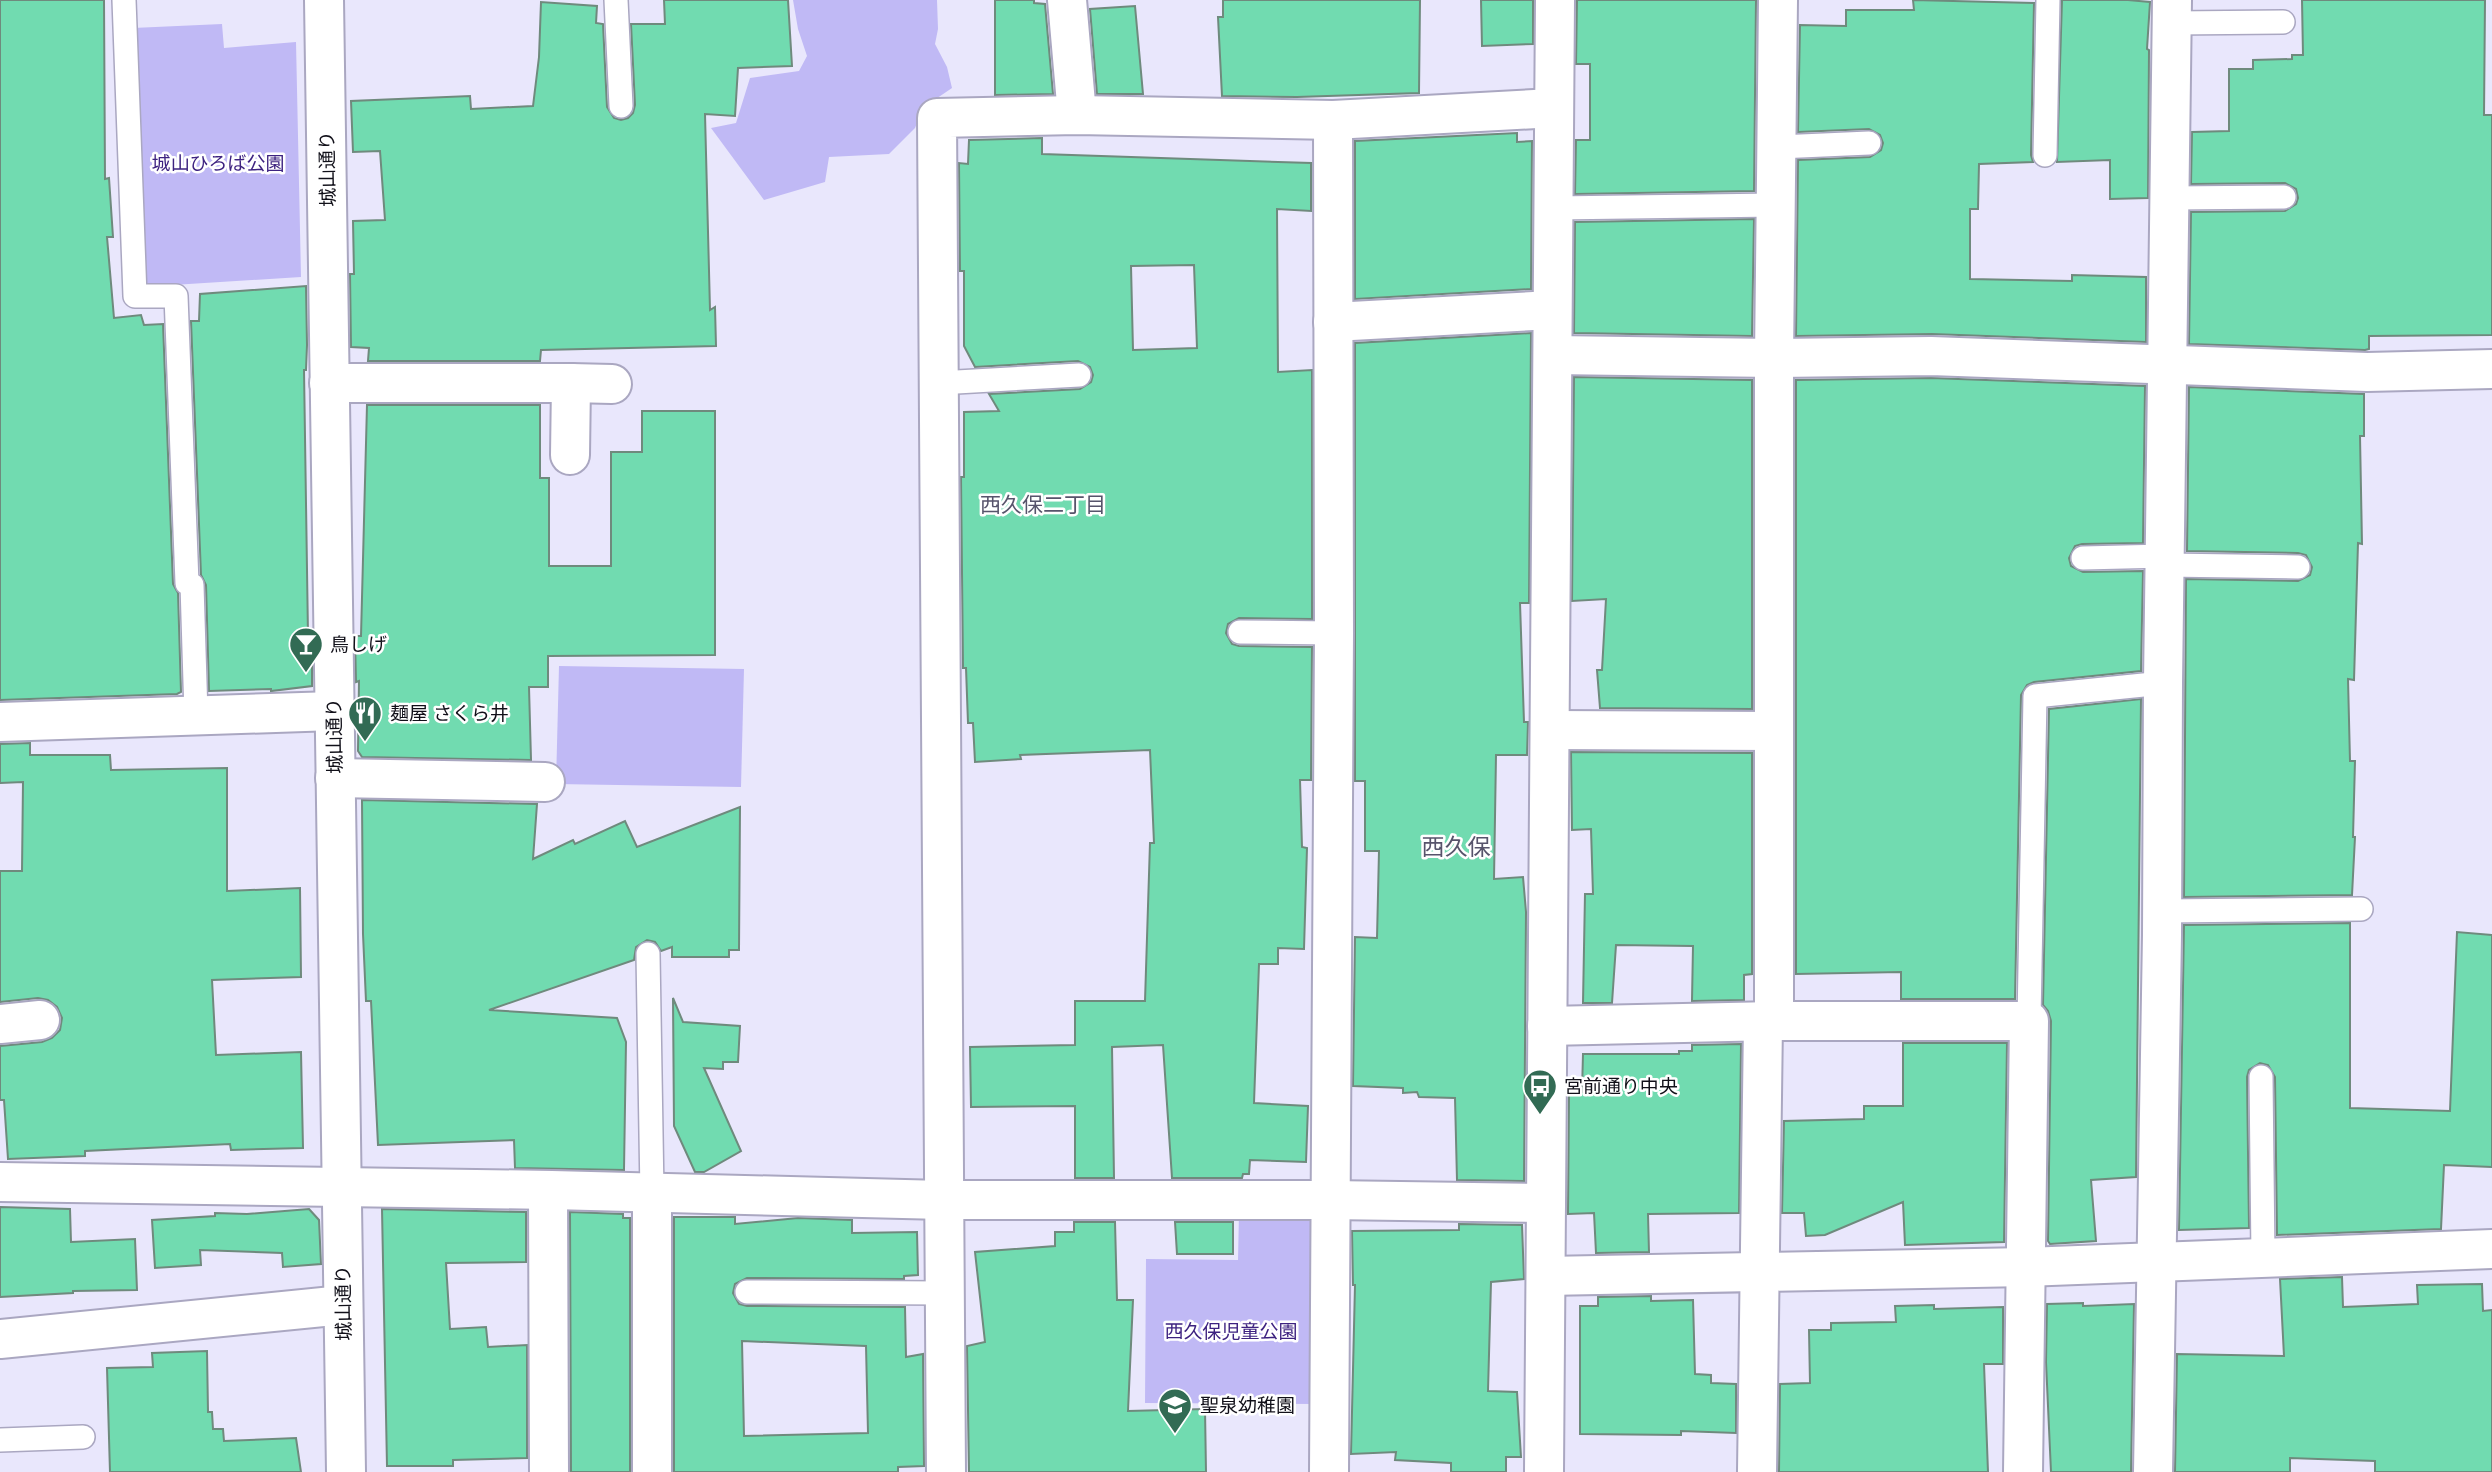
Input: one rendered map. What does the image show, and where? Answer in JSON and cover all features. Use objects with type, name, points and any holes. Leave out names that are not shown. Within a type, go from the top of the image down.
[{"type":"street","name":"城山通り","points":[[324,0],[346,1472]]},
{"type":"street","points":[[1067,0],[1077,115]]},
{"type":"street","points":[[1544,1472],[1555,0]]},
{"type":"street","points":[[1757,1472],[1759,1273],[1774,731],[1777,0]]},
{"type":"street","points":[[2153,1472],[2158,1261],[2172,12]]},
{"type":"street","points":[[946,1472],[937,118],[1077,115],[1333,120],[1554,108]]},
{"type":"street","points":[[1329,1472],[1334,633],[1333,120]]},
{"type":"street","points":[[1333,322],[1552,310]]},
{"type":"street","points":[[1553,355],[1774,358],[1931,356],[2367,372],[2492,369]]},
{"type":"street","points":[[329,383],[612,384]]},
{"type":"street","points":[[570,455],[572,383]]},
{"type":"street","points":[[0,722],[334,711]]},
{"type":"street","points":[[1550,730],[1774,731]]},
{"type":"street","points":[[335,778],[545,782]]},
{"type":"street","points":[[0,1024],[40,1020]]},
{"type":"street","points":[[1548,1026],[2029,1021],[2023,1472]]},
{"type":"street","points":[[0,1182],[341,1186],[943,1200],[1546,1203]]},
{"type":"street","points":[[548,1190],[550,1472]]},
{"type":"street","points":[[652,1193],[652,1472]]},
{"type":"street","points":[[1546,1276],[2027,1266],[2492,1249]]},
{"type":"street","points":[[0,1339],[343,1305]]},
{"type":"lane","points":[[124,0],[135,296],[176,296],[187,583],[192,585],[196,715]]},
{"type":"lane","points":[[616,0],[621,106]]},
{"type":"lane","points":[[2045,155],[2048,0]]},
{"type":"lane","points":[[2172,12],[2283,22]]},
{"type":"lane","points":[[1776,147],[1869,143]]},
{"type":"lane","points":[[2171,198],[2284,197]]},
{"type":"lane","points":[[1554,208],[1776,205]]},
{"type":"lane","points":[[939,383],[1079,375]]},
{"type":"lane","points":[[2083,558],[2298,568]]},
{"type":"lane","points":[[1240,632],[1334,633]]},
{"type":"lane","points":[[2029,1021],[2035,696],[2163,683]]},
{"type":"lane","points":[[2162,911],[2361,909]]},
{"type":"lane","points":[[648,954],[652,1193]]},
{"type":"lane","points":[[2260,1077],[2263,1257]]},
{"type":"lane","points":[[747,1292],[944,1293]]},
{"type":"lane","points":[[0,1440],[83,1437]]},
{"type":"green space","points":[[793,0],[937,0],[938,29],[935,44],[947,67],[952,88],[924,107],[915,128],[889,154],[829,157],[825,182],[764,200],[711,128],[736,123],[750,78],[799,71],[807,56],[798,29]]},
{"type":"green space","name":"城山ひろば公園","points":[[222,24],[224,48],[296,42],[301,277],[141,287],[133,28]]},
{"type":"green space","points":[[559,666],[744,669],[741,787],[556,784]]},
{"type":"green space","name":"西久保児童公園","points":[[1239,1213],[1306,1213],[1318,1229],[1316,1404],[1145,1403],[1146,1259],[1238,1260]]},
{"type":"building","points":[[0,0],[104,0],[105,179],[109,178],[113,237],[107,237],[114,318],[141,315],[144,325],[163,324],[173,584],[178,593],[181,692],[177,694],[0,700]]},
{"type":"building","points":[[664,0],[788,0],[792,66],[738,68],[735,116],[705,114],[710,310],[715,307],[716,346],[541,350],[540,361],[368,361],[369,348],[351,347],[350,274],[354,274],[353,221],[385,220],[380,151],[353,152],[351,101],[470,96],[471,109],[533,106],[539,57],[541,2],[597,6],[596,23],[603,24],[607,107],[614,118],[628,118],[635,105],[631,24],[665,24]]},
{"type":"building","points":[[995,0],[1034,0],[1034,3],[1045,4],[1053,94],[995,95]]},
{"type":"building","points":[[1223,0],[1420,0],[1419,93],[1297,97],[1222,96],[1218,17],[1223,17]]},
{"type":"building","points":[[1481,0],[1533,0],[1533,44],[1482,46]]},
{"type":"building","points":[[1577,0],[1756,0],[1754,191],[1575,194],[1576,140],[1590,140],[1590,64],[1576,64]]},
{"type":"building","points":[[1913,0],[2034,3],[2033,162],[1979,164],[1978,209],[1970,209],[1970,279],[2072,281],[2072,275],[2146,277],[2146,342],[1932,334],[1796,336],[1798,160],[1870,157],[1881,150],[1883,143],[1880,135],[1869,129],[1798,132],[1800,25],[1846,26],[1846,10],[1914,10]]},
{"type":"building","points":[[2062,0],[2150,2],[2147,49],[2148,198],[2110,199],[2110,160],[2057,162]]},
{"type":"building","points":[[2302,0],[2485,0],[2484,115],[2492,115],[2492,335],[2369,336],[2369,349],[2365,350],[2189,344],[2191,212],[2285,211],[2296,204],[2298,198],[2296,189],[2285,183],[2191,184],[2192,132],[2229,131],[2229,69],[2253,69],[2253,60],[2292,59],[2292,55],[2303,55]]},
{"type":"building","points":[[1135,6],[1143,94],[1097,94],[1090,9]]},
{"type":"building","points":[[1517,133],[1517,142],[1532,141],[1531,289],[1355,299],[1355,141]]},
{"type":"building","points":[[1042,138],[1042,154],[1311,163],[1311,211],[1277,209],[1278,372],[1312,370],[1312,619],[1239,618],[1228,624],[1226,633],[1232,644],[1239,646],[1312,647],[1311,780],[1300,780],[1302,847],[1307,848],[1304,949],[1278,948],[1278,964],[1259,964],[1254,1103],[1308,1106],[1306,1162],[1250,1160],[1249,1174],[1243,1174],[1242,1178],[1172,1178],[1163,1045],[1112,1047],[1114,1178],[1075,1178],[1075,1106],[971,1107],[970,1047],[1075,1045],[1075,1001],[1145,1001],[1150,843],[1154,843],[1150,750],[1020,755],[1021,759],[975,762],[973,723],[968,723],[966,668],[963,668],[961,477],[964,477],[964,412],[999,411],[989,394],[1080,389],[1091,382],[1093,375],[1090,367],[1078,361],[975,367],[964,346],[964,271],[960,271],[959,163],[968,164],[969,140]],"holes":[[[1194,265],[1197,348],[1133,350],[1131,266]]]},
{"type":"building","points":[[1754,219],[1752,336],[1574,333],[1575,222]]},
{"type":"building","points":[[306,286],[307,345],[304,370],[308,636],[312,636],[312,686],[271,691],[209,691],[206,585],[201,575],[191,321],[199,321],[200,294]]},
{"type":"building","points":[[1531,333],[1529,603],[1520,603],[1524,722],[1528,722],[1527,755],[1496,755],[1494,879],[1523,877],[1526,912],[1524,1181],[1457,1180],[1455,1098],[1419,1097],[1417,1092],[1403,1093],[1403,1088],[1353,1086],[1355,937],[1377,938],[1379,851],[1365,851],[1365,781],[1355,781],[1355,343]]},
{"type":"building","points":[[1574,377],[1752,380],[1752,709],[1600,708],[1597,670],[1602,670],[1606,599],[1572,601]]},
{"type":"building","points":[[1931,378],[2145,386],[2143,543],[2082,544],[2075,546],[2069,558],[2071,566],[2083,572],[2143,571],[2141,671],[2034,682],[2027,685],[2021,695],[2015,999],[1901,999],[1901,972],[1796,974],[1796,380]]},
{"type":"building","points":[[2189,387],[2364,394],[2364,436],[2360,436],[2362,544],[2358,543],[2354,680],[2348,679],[2350,761],[2355,761],[2352,895],[2184,897],[2186,579],[2298,581],[2310,575],[2312,567],[2306,555],[2298,553],[2187,551]]},
{"type":"building","points":[[367,405],[540,405],[540,478],[549,478],[549,566],[611,566],[611,452],[642,452],[642,411],[715,411],[715,655],[548,656],[548,687],[529,687],[531,760],[362,757],[358,751],[359,681],[356,682],[355,636],[361,636]]},
{"type":"building","points":[[2141,699],[2136,1177],[2091,1180],[2096,1241],[2050,1244],[2051,1021],[2043,1005],[2049,709]]},
{"type":"building","points":[[30,743],[30,755],[110,755],[111,770],[227,768],[227,891],[300,888],[301,977],[212,980],[216,1055],[301,1052],[303,1148],[231,1150],[230,1144],[85,1151],[85,1156],[8,1159],[4,1100],[0,1100],[0,1046],[42,1042],[52,1038],[60,1030],[62,1018],[57,1007],[48,1000],[38,998],[0,1002],[0,871],[22,871],[23,782],[0,783],[0,744]]},
{"type":"building","points":[[1571,752],[1752,753],[1752,974],[1744,975],[1744,1000],[1692,1001],[1693,946],[1616,945],[1612,1003],[1583,1003],[1585,894],[1593,894],[1591,829],[1572,830]]},
{"type":"building","points":[[362,800],[537,804],[533,859],[573,840],[575,844],[625,821],[637,847],[740,807],[739,950],[729,950],[729,957],[672,957],[672,947],[661,951],[655,942],[647,940],[636,947],[634,960],[489,1010],[617,1018],[626,1042],[624,1170],[515,1168],[514,1140],[378,1145],[371,1001],[366,1001]]},
{"type":"building","points":[[2350,923],[2350,1108],[2450,1111],[2457,932],[2492,935],[2492,1167],[2444,1165],[2441,1229],[2277,1235],[2275,1077],[2268,1065],[2260,1063],[2249,1070],[2247,1077],[2249,1228],[2179,1230],[2184,925]]},
{"type":"building","points":[[673,998],[683,1022],[740,1026],[738,1062],[723,1062],[723,1069],[704,1068],[741,1151],[704,1172],[695,1172],[674,1126]]},
{"type":"building","points":[[1903,1043],[2007,1043],[2004,1242],[1905,1245],[1903,1202],[1825,1235],[1806,1236],[1804,1213],[1782,1213],[1784,1121],[1864,1119],[1864,1106],[1903,1106]]},
{"type":"building","points":[[1741,1044],[1739,1213],[1648,1214],[1649,1252],[1596,1253],[1594,1213],[1568,1214],[1569,1093],[1582,1092],[1583,1054],[1679,1054],[1679,1051],[1692,1051],[1692,1045]]},
{"type":"building","points":[[0,1207],[70,1209],[71,1242],[135,1239],[137,1290],[73,1291],[0,1297]]},
{"type":"building","points":[[309,1209],[319,1220],[321,1264],[283,1267],[282,1253],[200,1250],[201,1265],[155,1268],[152,1220],[215,1216],[215,1213],[247,1214]]},
{"type":"building","points":[[382,1209],[526,1212],[526,1262],[446,1263],[450,1329],[486,1327],[488,1347],[527,1345],[527,1458],[453,1460],[453,1466],[387,1466]]},
{"type":"building","points":[[570,1212],[623,1214],[623,1218],[630,1218],[630,1472],[571,1472]]},
{"type":"building","points":[[674,1217],[735,1217],[735,1224],[798,1218],[852,1220],[852,1233],[917,1232],[918,1275],[904,1276],[904,1279],[747,1278],[735,1284],[733,1293],[739,1304],[747,1306],[905,1307],[906,1357],[923,1354],[924,1466],[898,1467],[898,1472],[674,1472]],"holes":[[[742,1341],[866,1346],[868,1433],[744,1436]]]},
{"type":"building","points":[[1074,1222],[1115,1222],[1117,1300],[1133,1300],[1128,1411],[1205,1409],[1206,1472],[969,1472],[967,1346],[985,1342],[975,1252],[1055,1246],[1055,1232],[1074,1232]]},
{"type":"building","points":[[1175,1222],[1233,1222],[1233,1254],[1177,1254]]},
{"type":"building","points":[[1459,1224],[1522,1225],[1524,1279],[1491,1282],[1488,1391],[1517,1392],[1521,1457],[1506,1457],[1506,1472],[1451,1472],[1451,1463],[1395,1460],[1396,1452],[1351,1454],[1355,1285],[1352,1231],[1459,1230]]},
{"type":"building","points":[[2342,1277],[2343,1307],[2418,1304],[2417,1285],[2482,1284],[2483,1311],[2492,1310],[2492,1472],[2375,1472],[2375,1461],[2290,1458],[2290,1472],[2175,1472],[2177,1354],[2284,1356],[2280,1279]]},
{"type":"building","points":[[1651,1296],[1651,1301],[1693,1300],[1695,1374],[1711,1375],[1711,1383],[1736,1384],[1736,1433],[1681,1431],[1681,1435],[1580,1434],[1580,1306],[1598,1306],[1598,1297]]},
{"type":"building","points":[[2083,1303],[2083,1306],[2134,1304],[2131,1472],[2051,1472],[2046,1362],[2047,1304]]},
{"type":"building","points":[[1934,1305],[1934,1309],[2003,1307],[2003,1364],[1984,1364],[1988,1472],[1779,1472],[1780,1384],[1810,1383],[1809,1330],[1831,1330],[1831,1323],[1896,1322],[1895,1306]]},
{"type":"building","points":[[207,1351],[208,1412],[212,1412],[213,1429],[223,1429],[224,1441],[296,1438],[301,1472],[110,1472],[107,1368],[153,1367],[152,1353]]},
{"type":"place","name":"鳥しげ","points":[[306,674]]},
{"type":"place","name":"麺屋 さくら井","points":[[365,743]]},
{"type":"place","name":"宮前通り中央","points":[[1540,1116]]},
{"type":"place","name":"聖泉幼稚園","points":[[1175,1435]]},
{"type":"district","name":"西久保二丁目","points":[[1043,504]]},
{"type":"district","name":"西久保","points":[[1456,846]]}]
